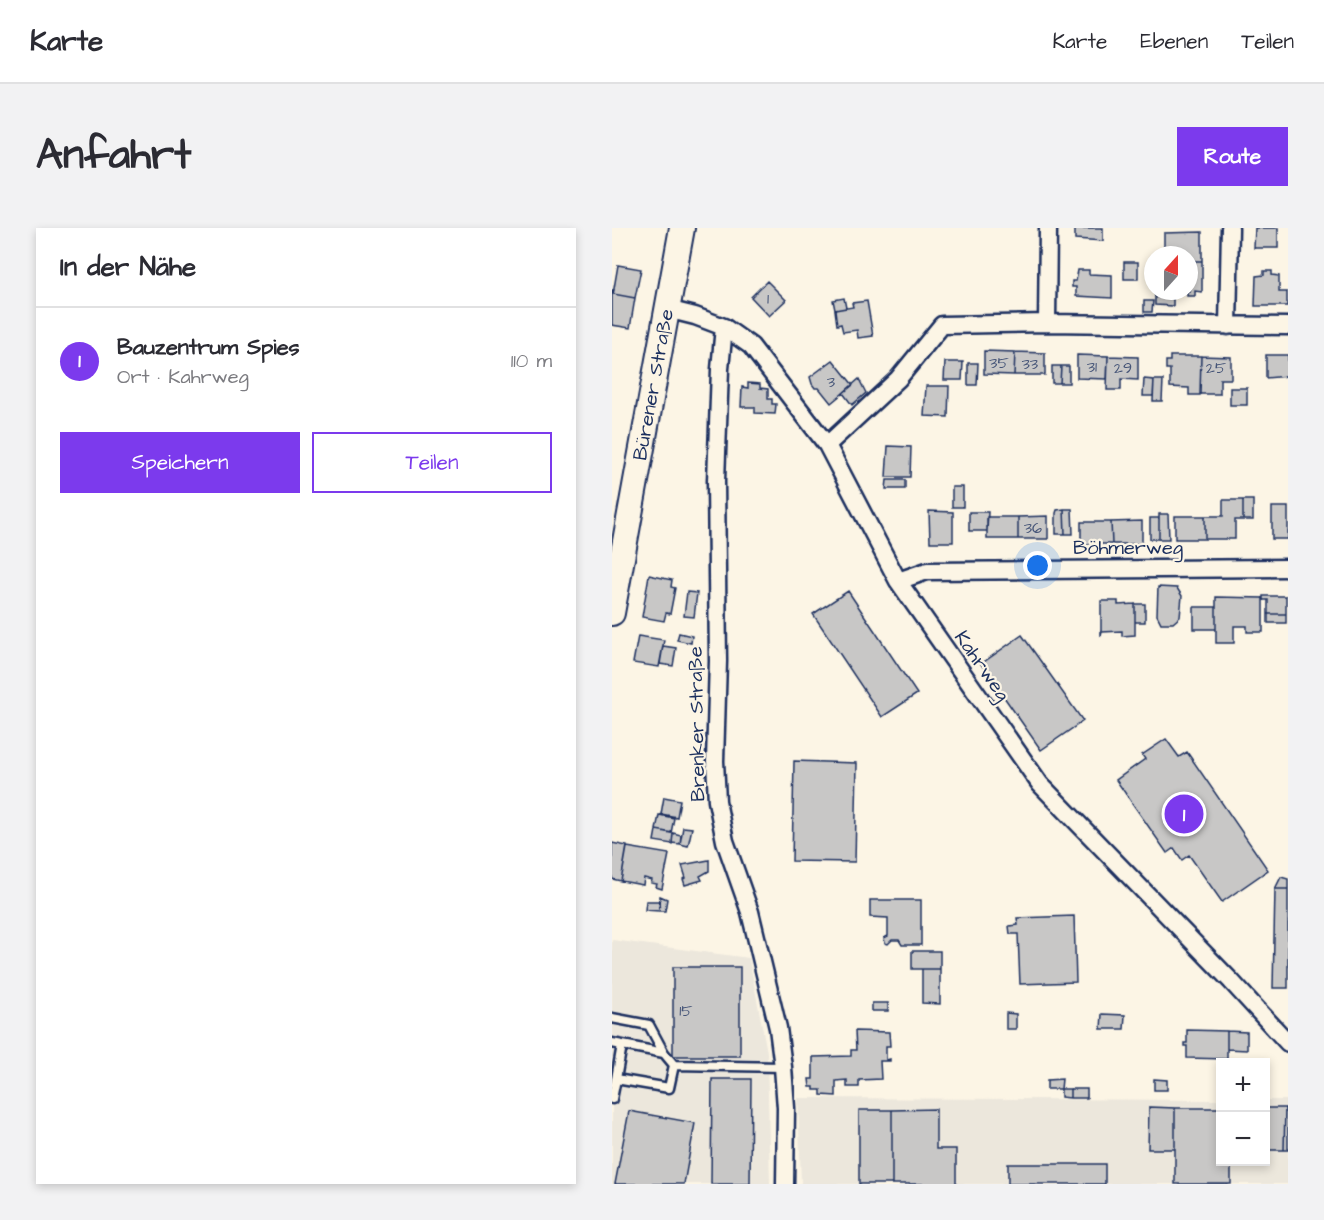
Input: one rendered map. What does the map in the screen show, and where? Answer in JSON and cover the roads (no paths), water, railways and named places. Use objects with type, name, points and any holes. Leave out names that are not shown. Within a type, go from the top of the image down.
[{"type":"main road","name":"Bürener Straße","points":[[612,613],[682,228]]},
{"type":"street","points":[[1047,323],[1048,228]]},
{"type":"street","points":[[1228,326],[1230,228]]},
{"type":"street","name":"Kahrweg","points":[[667,309],[724,327],[752,346],[827,445],[898,581],[1040,784],[1232,981],[1288,1043]]},
{"type":"street","points":[[827,445],[898,379],[942,325],[1047,323],[1288,326]]},
{"type":"street","name":"Brenker Straße","points":[[724,327],[720,369],[716,481],[717,801],[725,841],[750,912],[778,1028],[786,1108],[785,1184]]},
{"type":"street","name":"Böhmerweg","points":[[898,581],[927,571],[1288,568]]},
{"type":"lane","points":[[612,1018],[649,1024],[664,1053],[674,1065],[783,1067]]},
{"type":"lane","points":[[612,1043],[664,1053]]},
{"type":"lane","points":[[612,1099],[616,1079],[616,1058],[622,1045]]},
{"type":"lane","points":[[616,1079],[669,1088],[674,1065]]},
{"type":"place","name":"Bauzentrum Spies","points":[[1184,814]]}]
